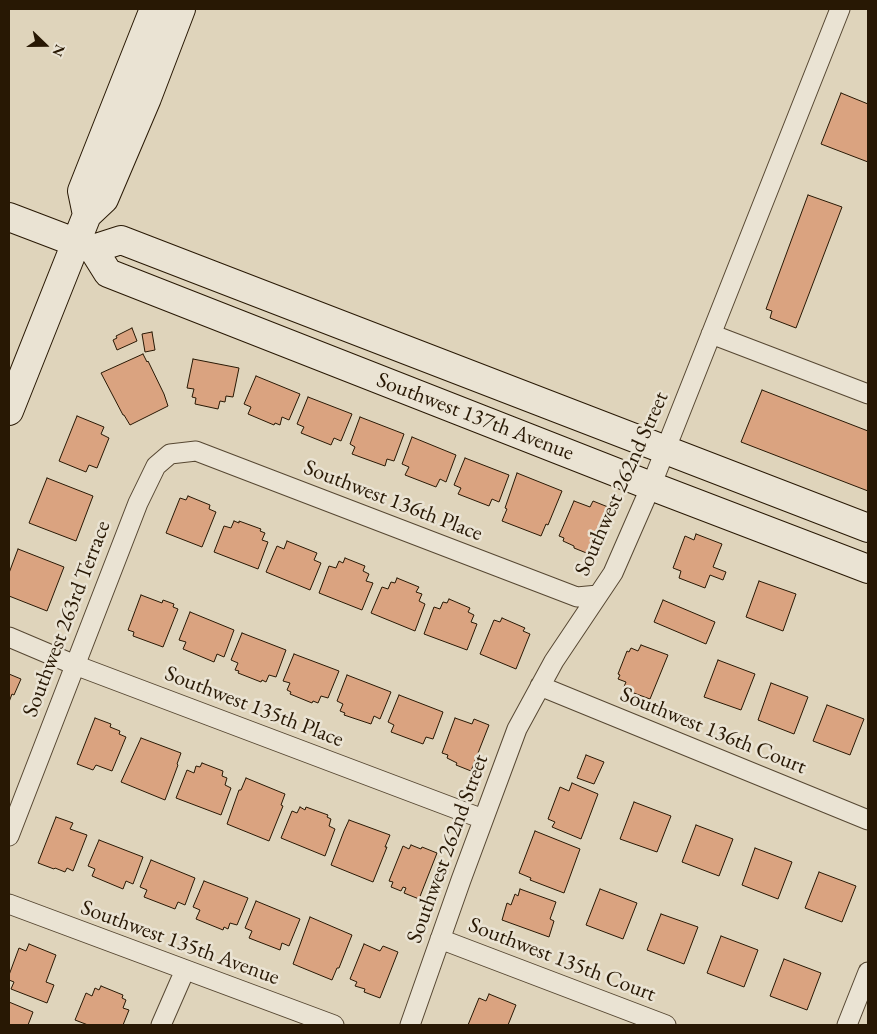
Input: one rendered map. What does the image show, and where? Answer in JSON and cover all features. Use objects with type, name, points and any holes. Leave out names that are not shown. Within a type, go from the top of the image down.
[{"type":"main road","points":[[9,411],[84,246],[87,215],[82,191],[154,9]]},
{"type":"main road","points":[[87,215],[104,199],[181,9]]},
{"type":"main road","points":[[9,217],[84,246]]},
{"type":"main road","name":"Southwest 137th Avenue","points":[[84,246],[121,240],[868,528]]},
{"type":"main road","name":"Southwest 137th Avenue","points":[[84,246],[108,273],[868,569]]},
{"type":"street","name":"Southwest 262nd Street","points":[[410,1025],[517,729],[554,661],[613,573],[666,449],[840,9]]},
{"type":"street","points":[[711,334],[868,394]]},
{"type":"street","name":"Southwest 136th Place","points":[[170,454],[196,451],[577,597],[598,595]]},
{"type":"street","name":"Southwest 263rd Terrace","points":[[9,836],[138,503],[156,466],[170,454]]},
{"type":"street","name":"Southwest 135th Place","points":[[9,637],[75,664],[483,819]]},
{"type":"street","name":"Southwest 136th Court","points":[[540,686],[868,820]]},
{"type":"street","name":"Southwest 135th Avenue","points":[[9,904],[334,1025]]},
{"type":"street","name":"Southwest 135th Court","points":[[440,939],[666,1025]]},
{"type":"street","points":[[161,1025],[185,970]]},
{"type":"street","points":[[847,1025],[868,972]]},
{"type":"building","points":[[841,93],[868,104],[868,162],[821,144]]},
{"type":"building","points":[[808,195],[842,207],[796,328],[770,318],[772,311],[766,309]]},
{"type":"building","points":[[132,328],[137,341],[117,350],[113,340],[117,338],[116,336]]},
{"type":"building","points":[[152,332],[155,350],[145,352],[142,334]]},
{"type":"building","points":[[143,354],[164,394],[168,406],[130,425],[101,373]]},
{"type":"building","points":[[193,359],[239,368],[233,397],[226,396],[225,402],[220,401],[218,409],[195,404],[196,398],[192,397],[194,389],[187,388]]},
{"type":"building","points":[[256,376],[300,394],[289,420],[282,417],[280,425],[275,423],[274,425],[248,414],[251,407],[244,404]]},
{"type":"building","points":[[762,390],[868,431],[868,491],[741,442]]},
{"type":"building","points":[[308,397],[352,414],[341,441],[334,438],[331,445],[301,433],[304,427],[297,424]]},
{"type":"building","points":[[77,416],[104,427],[101,434],[109,438],[97,468],[89,465],[86,472],[59,461]]},
{"type":"building","points":[[360,417],[404,434],[394,461],[387,459],[385,466],[352,454],[355,447],[350,444]]},
{"type":"building","points":[[412,437],[456,455],[446,482],[440,479],[436,487],[405,475],[409,467],[402,464]]},
{"type":"building","points":[[465,458],[509,475],[499,502],[492,499],[489,506],[458,494],[461,488],[454,485]]},
{"type":"building","points":[[517,473],[562,491],[548,525],[546,524],[541,536],[502,521]]},
{"type":"building","points":[[47,478],[93,496],[76,541],[29,523]]},
{"type":"building","points":[[188,496],[210,505],[209,509],[216,512],[202,547],[166,533],[180,498],[186,500]]},
{"type":"building","points":[[574,501],[590,507],[593,501],[608,507],[589,554],[574,548],[574,546],[563,541],[564,538],[559,536]]},
{"type":"building","points":[[234,521],[261,529],[260,531],[265,533],[262,540],[268,542],[258,569],[214,552],[224,526],[231,528]]},
{"type":"building","points":[[696,534],[722,544],[713,567],[726,572],[723,580],[710,575],[705,588],[679,578],[681,571],[673,568],[685,536],[694,540]]},
{"type":"building","points":[[287,541],[317,553],[314,560],[321,563],[310,590],[266,572],[277,546],[284,549]]},
{"type":"building","points":[[18,549],[64,567],[47,611],[9,596],[9,573]]},
{"type":"building","points":[[345,558],[365,566],[363,571],[369,574],[366,581],[373,583],[362,610],[319,593],[329,566],[336,568],[339,561],[343,563]]},
{"type":"building","points":[[397,578],[419,587],[416,592],[422,594],[419,601],[425,604],[415,631],[371,613],[382,587],[388,589],[391,582],[395,583]]},
{"type":"building","points":[[759,581],[796,594],[783,631],[746,617]]},
{"type":"building","points":[[141,595],[162,603],[163,600],[174,604],[173,607],[178,609],[163,647],[133,636],[134,632],[128,630]]},
{"type":"building","points":[[449,599],[470,608],[468,612],[474,615],[471,622],[477,624],[467,650],[424,634],[434,607],[440,609],[443,602],[447,603]]},
{"type":"building","points":[[663,600],[715,622],[706,644],[654,622]]},
{"type":"building","points":[[190,612],[234,630],[224,657],[217,654],[214,662],[183,649],[186,642],[179,640]]},
{"type":"building","points":[[502,618],[525,628],[523,631],[530,634],[516,669],[480,654],[494,620],[500,622]]},
{"type":"building","points":[[242,633],[286,650],[276,677],[269,675],[266,682],[262,680],[261,682],[235,670],[238,663],[231,660]]},
{"type":"building","points":[[641,645],[668,655],[650,699],[623,689],[626,682],[618,679],[620,675],[618,674],[627,651],[629,652],[631,648],[638,651]]},
{"type":"building","points":[[294,654],[339,671],[328,698],[321,696],[318,703],[313,701],[312,703],[290,694],[291,692],[287,690],[290,683],[283,681]]},
{"type":"building","points":[[718,660],[755,674],[741,710],[704,697]]},
{"type":"building","points":[[9,674],[21,679],[9,702]]},
{"type":"building","points":[[347,675],[391,692],[380,719],[374,716],[371,724],[344,715],[345,713],[340,711],[343,704],[337,701]]},
{"type":"building","points":[[771,683],[808,697],[794,734],[758,720]]},
{"type":"building","points":[[399,695],[443,712],[433,739],[426,737],[423,744],[391,732],[394,725],[388,722]]},
{"type":"building","points":[[827,705],[864,719],[850,755],[813,741]]},
{"type":"building","points":[[95,718],[111,724],[110,727],[120,731],[119,734],[126,737],[112,771],[96,765],[93,770],[77,764]]},
{"type":"building","points":[[455,718],[472,724],[474,719],[489,725],[471,771],[456,765],[457,763],[447,758],[448,755],[442,753]]},
{"type":"building","points":[[141,738],[181,753],[165,800],[121,782]]},
{"type":"building","points":[[586,755],[604,762],[594,784],[577,778]]},
{"type":"building","points":[[202,763],[223,771],[222,776],[227,778],[225,785],[231,788],[221,815],[176,798],[187,770],[194,773],[196,766],[200,767]]},
{"type":"building","points":[[246,778],[285,794],[281,805],[283,806],[269,841],[227,824],[239,790],[241,790]]},
{"type":"building","points":[[572,783],[598,794],[581,839],[552,827],[555,822],[548,819],[560,787],[569,791]]},
{"type":"building","points":[[634,802],[671,816],[657,852],[620,839]]},
{"type":"building","points":[[300,807],[305,810],[306,807],[328,815],[327,817],[331,819],[329,826],[335,829],[325,856],[281,838],[292,811],[297,813]]},
{"type":"building","points":[[56,817],[73,823],[70,829],[87,835],[73,871],[67,868],[65,872],[38,863]]},
{"type":"building","points":[[349,820],[390,835],[373,882],[331,865]]},
{"type":"building","points":[[696,825],[733,839],[719,876],[682,862]]},
{"type":"building","points":[[535,831],[580,849],[564,893],[530,880],[531,878],[519,873]]},
{"type":"building","points":[[99,840],[143,857],[133,884],[126,881],[123,889],[92,876],[95,869],[88,866]]},
{"type":"building","points":[[411,845],[437,853],[419,899],[404,893],[406,888],[403,887],[401,891],[391,887],[393,882],[389,881],[403,846],[409,849]]},
{"type":"building","points":[[755,848],[792,862],[778,899],[742,885]]},
{"type":"building","points":[[151,860],[195,878],[185,905],[178,902],[175,909],[144,897],[147,890],[140,887]]},
{"type":"building","points":[[819,872],[856,886],[842,922],[805,908]]},
{"type":"building","points":[[204,881],[248,898],[237,925],[230,923],[228,929],[224,927],[223,930],[196,919],[200,910],[193,907]]},
{"type":"building","points":[[520,889],[556,902],[550,919],[554,921],[549,937],[502,920],[507,903],[511,905],[515,894],[518,896]]},
{"type":"building","points":[[600,889],[637,903],[623,939],[586,925]]},
{"type":"building","points":[[256,901],[300,919],[289,946],[282,943],[280,950],[249,938],[252,931],[245,928]]},
{"type":"building","points":[[661,914],[698,927],[684,964],[647,950]]},
{"type":"building","points":[[310,917],[352,935],[339,968],[337,968],[332,980],[293,964]]},
{"type":"building","points":[[721,936],[758,950],[744,987],[707,973]]},
{"type":"building","points":[[29,944],[56,955],[46,982],[54,985],[47,1003],[11,989],[14,982],[9,980],[9,975],[19,948],[26,951]]},
{"type":"building","points":[[364,944],[380,951],[383,946],[398,952],[380,998],[364,992],[365,989],[355,986],[357,982],[350,979]]},
{"type":"building","points":[[784,959],[821,973],[807,1010],[770,996]]},
{"type":"building","points":[[101,986],[123,995],[122,998],[126,1000],[123,1008],[129,1010],[123,1025],[88,1025],[75,1020],[86,993],[92,996],[95,988],[99,990]]},
{"type":"building","points":[[489,994],[516,1005],[508,1025],[468,1025],[479,998],[486,1001]]},
{"type":"building","points":[[9,1002],[33,1012],[28,1025],[9,1025]]}]
